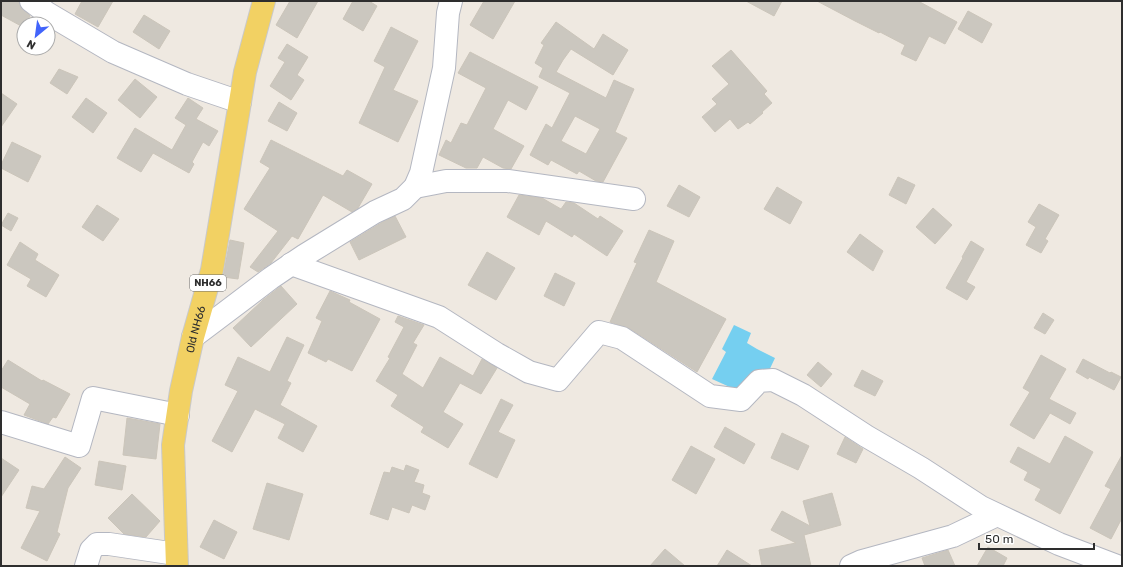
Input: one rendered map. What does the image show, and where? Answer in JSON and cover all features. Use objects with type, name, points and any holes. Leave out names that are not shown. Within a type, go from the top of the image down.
[{"type":"main road","name":"Old NH66","points":[[176,560],[173,446],[181,391],[193,337],[212,270],[245,72],[264,1]]},
{"type":"street","points":[[31,1],[47,13],[113,52],[187,84],[240,102]]},
{"type":"street","points":[[193,337],[291,264],[375,212],[403,199],[415,187],[421,173],[444,68],[448,13],[451,1]]},
{"type":"street","points":[[415,187],[446,181],[508,181],[634,199]]},
{"type":"street","points":[[291,264],[439,317],[497,354],[529,372],[558,380],[599,332],[622,338],[710,396],[741,400],[759,381],[773,380],[803,395],[981,507],[1058,544],[1109,564]]},
{"type":"street","points":[[1,422],[79,446],[93,398],[178,415]]},
{"type":"street","points":[[851,566],[862,561],[953,536],[997,515]]},
{"type":"street","points":[[86,566],[91,550],[97,544],[109,544],[176,560]]},
{"type":"water","points":[[734,325],[751,333],[747,343],[775,358],[766,377],[743,393],[712,379],[726,352],[722,349]]},
{"type":"building","points":[[1,1],[19,1],[20,6],[30,16],[16,16],[16,23],[1,15]]},
{"type":"building","points":[[82,1],[113,1],[98,27],[75,14]]},
{"type":"building","points":[[290,1],[318,1],[297,38],[276,25]]},
{"type":"building","points":[[353,1],[369,1],[377,6],[363,31],[343,19]]},
{"type":"building","points":[[484,1],[515,1],[493,39],[470,25]]},
{"type":"building","points":[[746,1],[782,1],[774,16]]},
{"type":"building","points":[[817,1],[918,1],[957,22],[945,44],[929,36],[916,61],[901,54],[905,45]]},
{"type":"building","points":[[968,11],[992,24],[982,43],[958,29]]},
{"type":"building","points":[[144,15],[170,31],[159,49],[133,32]]},
{"type":"building","points":[[556,22],[594,49],[603,34],[628,50],[613,75],[571,49],[556,72],[606,98],[614,80],[634,89],[615,132],[627,138],[603,182],[596,181],[579,171],[577,174],[551,160],[548,165],[530,155],[546,124],[552,128],[570,93],[539,77],[543,68],[535,63],[544,45],[541,43]],"holes":[[[575,116],[600,129],[586,154],[561,141]]]},
{"type":"building","points":[[391,27],[418,41],[393,90],[418,101],[398,142],[359,123],[385,67],[374,61]]},
{"type":"building","points":[[287,44],[308,57],[297,75],[304,80],[291,100],[270,86],[285,62],[278,58]]},
{"type":"building","points":[[731,50],[767,91],[764,94],[772,103],[750,124],[748,122],[738,129],[730,119],[715,132],[702,117],[717,104],[712,99],[729,84],[712,66]]},
{"type":"building","points":[[470,52],[538,87],[526,110],[508,100],[493,129],[524,146],[511,169],[503,168],[483,157],[477,168],[466,168],[439,155],[446,140],[451,143],[461,123],[467,125],[486,88],[458,73]]},
{"type":"building","points":[[59,69],[78,77],[67,94],[50,83]]},
{"type":"building","points":[[135,79],[157,97],[140,118],[118,100]]},
{"type":"building","points":[[1,93],[17,104],[1,127]]},
{"type":"building","points":[[86,98],[107,113],[93,133],[72,117]]},
{"type":"building","points":[[188,98],[203,108],[196,119],[218,131],[209,146],[203,142],[192,162],[194,164],[189,173],[153,153],[141,172],[117,158],[135,128],[172,150],[186,125],[175,118]]},
{"type":"building","points":[[279,102],[297,113],[287,131],[268,121]]},
{"type":"building","points":[[271,140],[343,176],[347,170],[372,184],[358,208],[352,212],[323,195],[298,239],[292,236],[271,263],[258,272],[250,267],[278,231],[244,209],[270,168],[260,162]]},
{"type":"building","points":[[12,142],[41,156],[28,182],[1,168]]},
{"type":"building","points":[[898,177],[915,185],[906,204],[889,195]]},
{"type":"building","points":[[679,185],[700,197],[689,217],[667,206]]},
{"type":"building","points":[[777,187],[802,202],[790,224],[764,209]]},
{"type":"building","points":[[519,195],[542,198],[561,209],[566,202],[574,203],[598,219],[600,216],[623,231],[607,256],[574,234],[572,237],[546,221],[539,235],[507,217]]},
{"type":"building","points":[[1039,204],[1059,215],[1045,239],[1048,241],[1041,253],[1026,245],[1036,227],[1028,222]]},
{"type":"building","points":[[97,205],[119,219],[103,241],[82,227]]},
{"type":"building","points":[[933,208],[952,225],[935,244],[916,227]]},
{"type":"building","points":[[8,213],[18,218],[11,231],[1,225]]},
{"type":"building","points":[[395,216],[406,237],[359,260],[350,242]]},
{"type":"building","points":[[649,230],[674,241],[656,282],[726,319],[697,372],[629,328],[610,322],[637,263],[634,262]]},
{"type":"building","points":[[860,234],[883,251],[873,271],[847,252]]},
{"type":"building","points":[[230,240],[244,243],[238,279],[223,277]]},
{"type":"building","points":[[971,241],[984,249],[966,282],[975,287],[967,300],[946,288]]},
{"type":"building","points":[[20,242],[38,254],[35,260],[59,275],[46,297],[27,286],[31,279],[7,265]]},
{"type":"building","points":[[487,252],[515,268],[496,300],[468,285]]},
{"type":"building","points":[[555,273],[575,283],[564,306],[544,296]]},
{"type":"building","points":[[281,286],[297,304],[251,347],[233,328],[263,300]]},
{"type":"building","points":[[330,291],[350,300],[349,302],[380,319],[352,371],[328,359],[326,362],[308,353],[322,321],[316,318]]},
{"type":"building","points":[[1043,313],[1054,320],[1045,334],[1034,328]]},
{"type":"building","points":[[398,316],[424,325],[413,343],[417,345],[402,374],[423,388],[440,357],[473,376],[482,359],[497,368],[481,394],[460,383],[443,412],[463,424],[448,448],[421,432],[424,427],[391,406],[398,395],[376,381],[390,358],[388,357],[404,327],[395,322]]},
{"type":"building","points":[[287,337],[304,345],[287,381],[291,383],[280,405],[317,426],[303,452],[278,438],[285,424],[255,409],[232,452],[212,441],[238,391],[225,385],[238,357],[270,372]]},
{"type":"building","points":[[1041,355],[1066,369],[1049,399],[1076,413],[1070,424],[1050,413],[1034,439],[1010,425],[1030,392],[1023,388]]},
{"type":"building","points":[[1083,359],[1121,377],[1114,390],[1076,372]]},
{"type":"building","points":[[8,360],[42,381],[43,380],[70,394],[56,418],[53,417],[48,424],[24,415],[30,404],[1,387],[1,371]]},
{"type":"building","points":[[818,362],[832,374],[821,387],[807,375]]},
{"type":"building","points":[[862,370],[883,381],[875,396],[854,386]]},
{"type":"building","points":[[501,399],[513,405],[498,432],[515,440],[497,478],[469,464]]},
{"type":"building","points":[[127,418],[160,424],[156,459],[123,455]]},
{"type":"building","points":[[725,427],[755,444],[744,464],[714,447]]},
{"type":"building","points":[[782,433],[809,446],[798,470],[771,458]]},
{"type":"building","points":[[1065,436],[1093,452],[1060,514],[1035,500],[1041,489],[1024,480],[1028,472],[1010,462],[1018,447],[1050,464]]},
{"type":"building","points":[[845,437],[863,449],[856,463],[837,454]]},
{"type":"building","points":[[691,446],[715,459],[696,494],[672,480]]},
{"type":"building","points":[[1122,455],[1122,518],[1111,539],[1090,528],[1111,489],[1105,486]]},
{"type":"building","points":[[65,457],[81,468],[68,488],[57,532],[60,534],[47,561],[21,548],[40,511],[26,508],[32,486],[44,489]]},
{"type":"building","points":[[1,458],[19,470],[1,497]]},
{"type":"building","points":[[99,461],[126,466],[122,490],[95,485]]},
{"type":"building","points":[[406,465],[419,470],[414,482],[424,485],[422,493],[430,496],[425,510],[412,505],[409,513],[392,507],[388,520],[370,514],[384,472],[390,473],[392,467],[404,471]]},
{"type":"building","points":[[267,483],[303,494],[289,540],[253,529]]},
{"type":"building","points":[[832,493],[841,525],[804,535],[811,566],[762,566],[759,550],[796,543],[771,530],[782,511],[810,526],[803,501]]},
{"type":"building","points":[[132,494],[160,521],[146,537],[124,534],[108,518]]},
{"type":"building","points":[[214,520],[237,532],[224,559],[200,547]]},
{"type":"building","points":[[988,547],[1007,558],[1003,566],[977,566]]},
{"type":"building","points":[[665,549],[685,566],[650,566]]},
{"type":"building","points":[[727,550],[752,566],[717,566]]},
{"type":"building","points":[[948,550],[955,566],[925,566],[922,558]]}]
